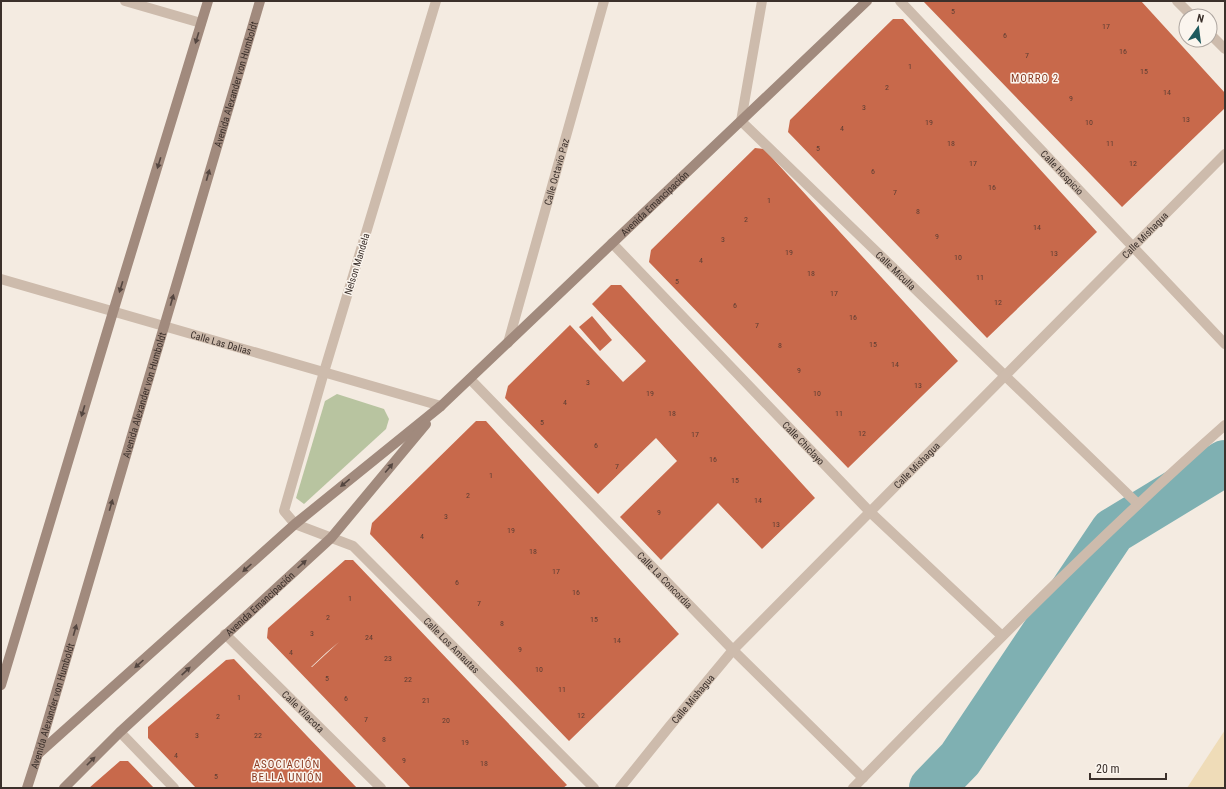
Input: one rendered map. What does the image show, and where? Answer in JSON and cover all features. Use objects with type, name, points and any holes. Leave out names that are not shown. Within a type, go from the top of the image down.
[{"type":"street","points":[[125,1],[201,23]]},
{"type":"street","points":[[1,685],[208,1]]},
{"type":"street","name":"Avenida Alexander von Humboldt","points":[[27,788],[260,1]]},
{"type":"street","name":"Nelson Mandela","points":[[295,524],[284,511],[324,372],[436,1]]},
{"type":"street","name":"Calle Octavio Paz","points":[[508,343],[604,1]]},
{"type":"street","points":[[741,121],[762,1]]},
{"type":"street","name":"Avenida Emancipación","points":[[38,754],[295,524],[441,406],[867,1]]},
{"type":"street","name":"Calle Hospicio","points":[[900,1],[1225,344]]},
{"type":"street","name":"Calle Miculla","points":[[741,121],[1138,504]]},
{"type":"street","name":"Calle Mishagua","points":[[620,788],[733,650],[1225,154]]},
{"type":"street","name":"Calle Chiclayo","points":[[612,244],[870,512],[1002,636]]},
{"type":"street","name":"Calle Las Dalias","points":[[1,279],[441,406]]},
{"type":"street","name":"Calle La Concordia","points":[[470,379],[733,650],[862,778]]},
{"type":"street","name":"Avenida Emancipación","points":[[64,788],[120,732],[331,538],[441,406]]},
{"type":"street","points":[[853,788],[1002,636],[1138,504],[1225,425]]},
{"type":"street","name":"Calle Los Amautas","points":[[295,524],[353,546],[594,788]]},
{"type":"street","name":"Calle Vilacota","points":[[225,634],[381,788]]},
{"type":"street","points":[[120,732],[174,788]]},
{"type":"green space","points":[[337,394],[384,409],[389,419],[386,429],[304,504],[296,498],[325,401]]},
{"type":"sand","points":[[1225,730],[1225,788],[1187,788]]},
{"type":"building","points":[[923,1],[1141,1],[1178,42],[1178,48],[1184,48],[1225,93],[1225,108],[1122,207]]},
{"type":"building","points":[[893,19],[903,19],[1097,232],[987,338],[788,132],[790,120]]},
{"type":"building","points":[[755,148],[764,149],[958,361],[848,468],[649,262],[651,250]]},
{"type":"building","points":[[611,285],[621,285],[815,498],[762,549],[718,503],[661,560],[620,517],[677,461],[656,438],[598,494],[505,398],[508,386],[570,325],[623,382],[646,361],[592,304]]},
{"type":"building","points":[[592,316],[612,340],[600,351],[579,327]]},
{"type":"building","points":[[476,421],[486,421],[679,634],[569,741],[370,534],[372,523]]},
{"type":"building","points":[[345,560],[353,560],[567,785],[563,788],[411,788],[267,638],[268,628]],"holes":[[[339,642],[312,667],[311,667]]]},
{"type":"building","points":[[234,659],[357,788],[196,788],[148,738],[148,727],[226,660]]},
{"type":"building","points":[[120,761],[128,761],[154,788],[89,788]]},
{"type":"waterway","points":[[932,788],[960,759],[1113,531],[1225,463]]},
{"type":"district","name":"MORRO 2","points":[[1035,78]]},
{"type":"district","name":"ASOCIACIÓN BELLA UNIÓN","points":[[287,770]]}]
